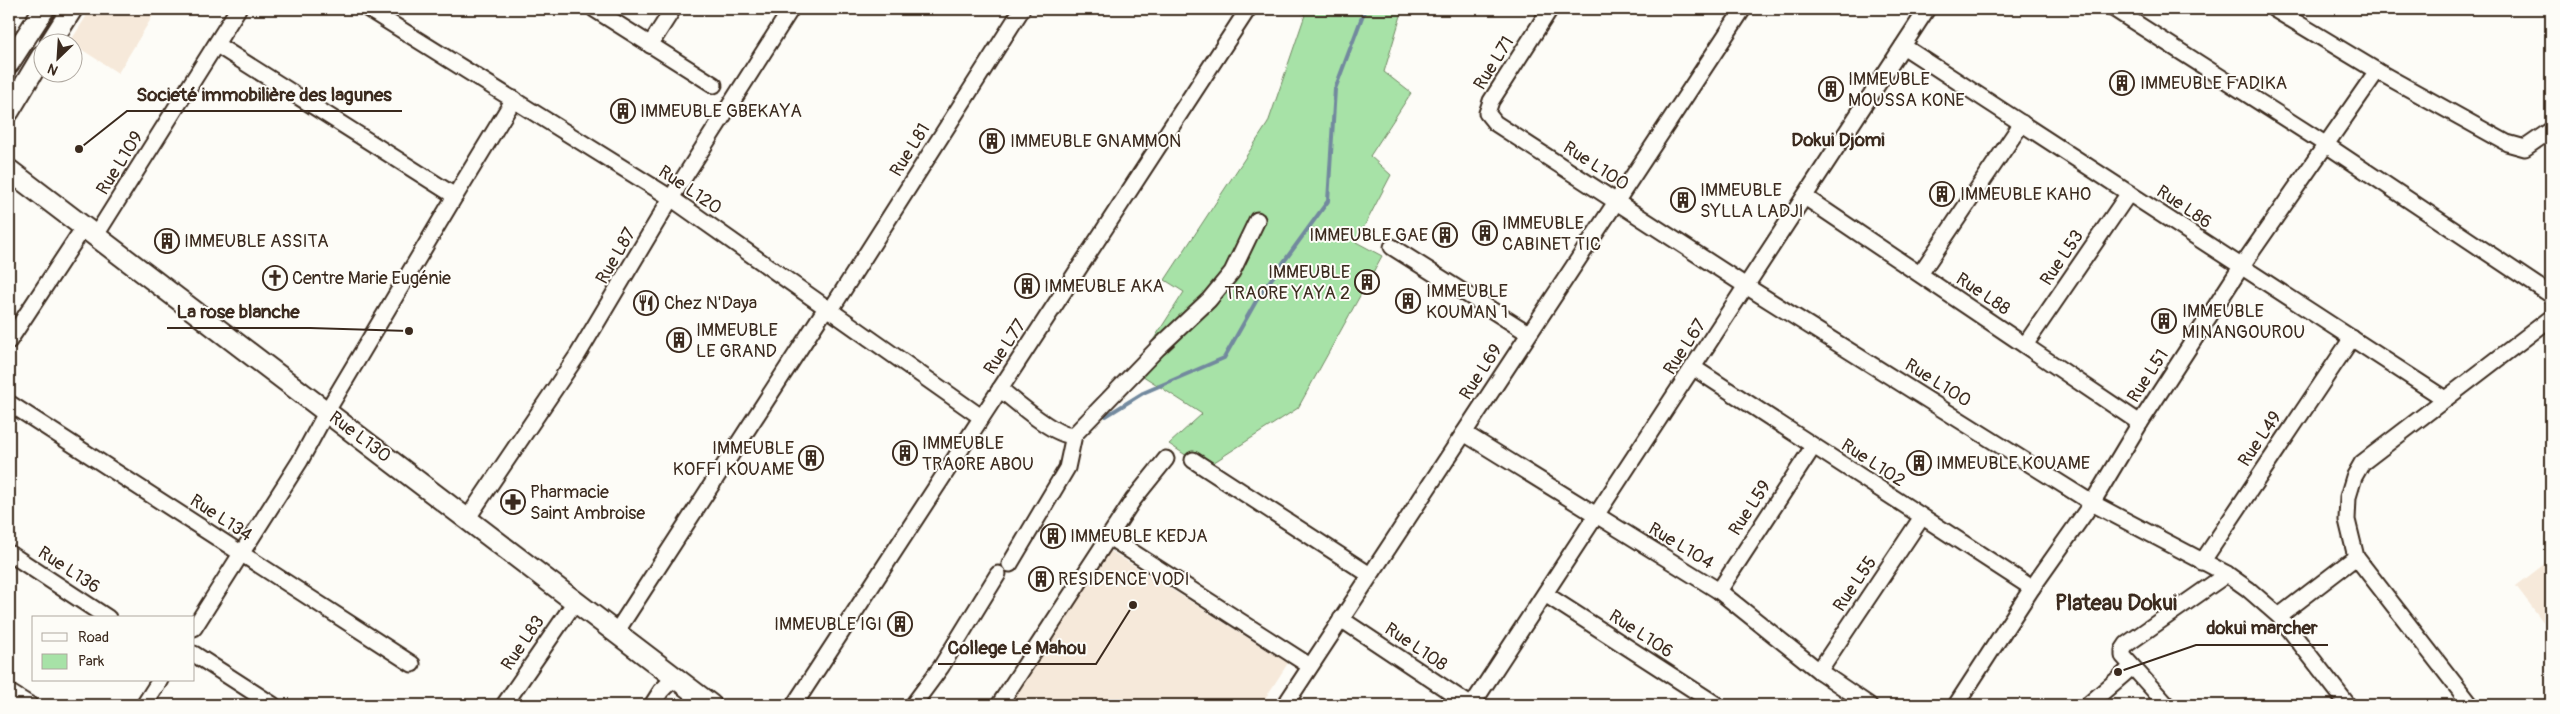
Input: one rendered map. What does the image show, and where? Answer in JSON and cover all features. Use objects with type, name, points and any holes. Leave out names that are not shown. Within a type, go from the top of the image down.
[{"type":"street","points":[[9,63],[44,9]]},
{"type":"street","points":[[57,32],[72,9]]},
{"type":"street","name":"Rue L109","points":[[9,341],[90,231],[217,45],[238,9]]},
{"type":"street","name":"Rue L120","points":[[368,9],[671,198],[828,310],[982,416]]},
{"type":"street","points":[[594,9],[714,85]]},
{"type":"street","points":[[650,45],[673,9]]},
{"type":"street","name":"Rue L87","points":[[467,519],[577,356],[671,198],[790,9]]},
{"type":"street","name":"Rue L81","points":[[615,634],[828,310],[1022,9]]},
{"type":"street","name":"Rue L77","points":[[794,705],[1248,9]]},
{"type":"street","name":"Rue L71","points":[[1487,113],[1491,101],[1550,9]]},
{"type":"street","name":"Rue L69","points":[[1285,705],[1614,201],[1742,9]]},
{"type":"street","name":"Rue L67","points":[[1471,705],[1597,517],[1927,9]]},
{"type":"street","points":[[2114,9],[2325,144],[2551,296]]},
{"type":"street","points":[[2274,9],[2377,71],[2507,143],[2518,147],[2530,146],[2551,130]]},
{"type":"street","points":[[217,45],[454,196]]},
{"type":"street","name":"Rue L86","points":[[1903,46],[2445,399]]},
{"type":"street","name":"Rue L51","points":[[1956,705],[2032,588],[2092,503],[2140,423],[2241,267],[2377,71]]},
{"type":"street","points":[[9,111],[32,73]]},
{"type":"street","points":[[195,626],[300,461],[326,411],[514,99]]},
{"type":"street","name":"Rue L100","points":[[1487,113],[1495,123],[1614,201],[2092,503],[2227,574],[2248,589],[2279,616],[2348,705]]},
{"type":"street","points":[[1920,274],[2022,123]]},
{"type":"street","name":"Rue L130","points":[[9,170],[615,634],[712,705]]},
{"type":"street","name":"Rue L53","points":[[2025,345],[2129,193]]},
{"type":"street","name":"Rue L88","points":[[1805,196],[2140,423]]},
{"type":"street","points":[[1010,564],[1067,468],[1074,435],[1158,348],[1209,300],[1232,272],[1257,220]]},
{"type":"street","points":[[1392,247],[1528,333]]},
{"type":"street","points":[[2470,705],[2356,557],[2347,520],[2348,497],[2354,477],[2362,463],[2551,318]]},
{"type":"street","name":"Rue L49","points":[[2202,562],[2352,338]]},
{"type":"street","name":"Rue L102","points":[[1694,368],[2032,588]]},
{"type":"street","points":[[1000,389],[1056,432],[1068,436],[1074,435]]},
{"type":"street","name":"Rue L134","points":[[9,403],[412,664]]},
{"type":"street","name":"Rue L104","points":[[1464,433],[1719,591],[1820,671],[1869,705]]},
{"type":"street","name":"Rue L59","points":[[1719,591],[1812,446]]},
{"type":"street","points":[[999,705],[1134,500],[1166,459]]},
{"type":"street","points":[[1193,460],[1370,575]]},
{"type":"street","name":"Rue L55","points":[[1820,671],[1922,517]]},
{"type":"street","points":[[1109,537],[1310,666]]},
{"type":"street","name":"Rue L136","points":[[9,554],[105,616]]},
{"type":"street","points":[[2279,616],[2356,557]]},
{"type":"street","points":[[913,705],[950,653],[998,574]]},
{"type":"street","points":[[2167,705],[2132,667],[2122,653],[2127,644],[2227,574]]},
{"type":"street","name":"Rue L106","points":[[1545,594],[1717,705]]},
{"type":"street","name":"Rue L83","points":[[504,705],[575,602]]},
{"type":"street","name":"Rue L108","points":[[1341,619],[1471,705]]},
{"type":"street","points":[[195,655],[274,705]]},
{"type":"street","points":[[2088,705],[2132,667]]},
{"type":"street","points":[[652,705],[661,691],[675,677]]},
{"type":"street","points":[[144,705],[159,682]]},
{"type":"street","points":[[9,692],[30,705]]},
{"type":"shaded area","points":[[91,9],[157,9],[118,73],[82,50],[82,32],[76,32]]},
{"type":"shaded area","points":[[1106,548],[1288,663],[1261,705],[1006,705]]},
{"type":"shaded area","points":[[2551,559],[2551,632],[2516,586]]},
{"type":"green space","points":[[1294,9],[1403,9],[1384,72],[1411,93],[1370,156],[1391,175],[1356,242],[1382,256],[1298,408],[1205,468],[1169,444],[1202,414],[1134,370],[1184,292],[1165,280],[1268,123],[1305,15]]},
{"type":"waterway","points":[[1106,416],[1143,393],[1224,358],[1259,296],[1328,201],[1335,89],[1365,9]]},
{"type":"place","name":"IMMEUBLE FADIKA","points":[[2122,83]]},
{"type":"place","name":"IMMEUBLE MOUSSA KONE","points":[[1831,89]]},
{"type":"place","name":"IMMEUBLE GBEKAYA","points":[[623,111]]},
{"type":"place","name":"IMMEUBLE GNAMMON","points":[[992,141]]},
{"type":"place","name":"Societé immobilière des lagunes","points":[[79,149]]},
{"type":"place","name":"IMMEUBLE KAHO","points":[[1942,194]]},
{"type":"place","name":"IMMEUBLE SYLLA LADJI","points":[[1683,200]]},
{"type":"place","name":"IMMEUBLE CABINET TIC","points":[[1485,233]]},
{"type":"place","name":"IMMEUBLE GAE","points":[[1445,235]]},
{"type":"place","name":"IMMEUBLE ASSITA","points":[[167,241]]},
{"type":"place","name":"Centre Marie Eugénie","points":[[275,278]]},
{"type":"place","name":"IMMEUBLE TRAORE YAYA 2","points":[[1367,282]]},
{"type":"place","name":"IMMEUBLE AKA","points":[[1027,286]]},
{"type":"place","name":"IMMEUBLE KOUMAN 1","points":[[1408,301]]},
{"type":"place","name":"Chez N'Daya","points":[[646,303]]},
{"type":"place","name":"IMMEUBLE MINANGOUROU","points":[[2164,321]]},
{"type":"place","name":"La rose blanche","points":[[409,331]]},
{"type":"place","name":"IMMEUBLE LE GRAND","points":[[679,340]]},
{"type":"place","name":"IMMEUBLE TRAORE ABOU","points":[[905,453]]},
{"type":"place","name":"IMMEUBLE KOFFI KOUAME","points":[[811,458]]},
{"type":"place","name":"IMMEUBLE KOUAME","points":[[1919,463]]},
{"type":"place","name":"Pharmacie Saint Ambroise","points":[[513,502]]},
{"type":"place","name":"IMMEUBLE KEDJA","points":[[1053,536]]},
{"type":"place","name":"RESIDENCE VODI","points":[[1041,579]]},
{"type":"place","name":"College Le Mahou","points":[[1133,605]]},
{"type":"place","name":"IMMEUBLE IGI","points":[[900,624]]},
{"type":"place","name":"dokui marcher","points":[[2118,672]]},
{"type":"district","name":"Dokui Djomi","points":[[1838,140]]},
{"type":"district","name":"Plateau Dokui","points":[[2116,603]]}]
